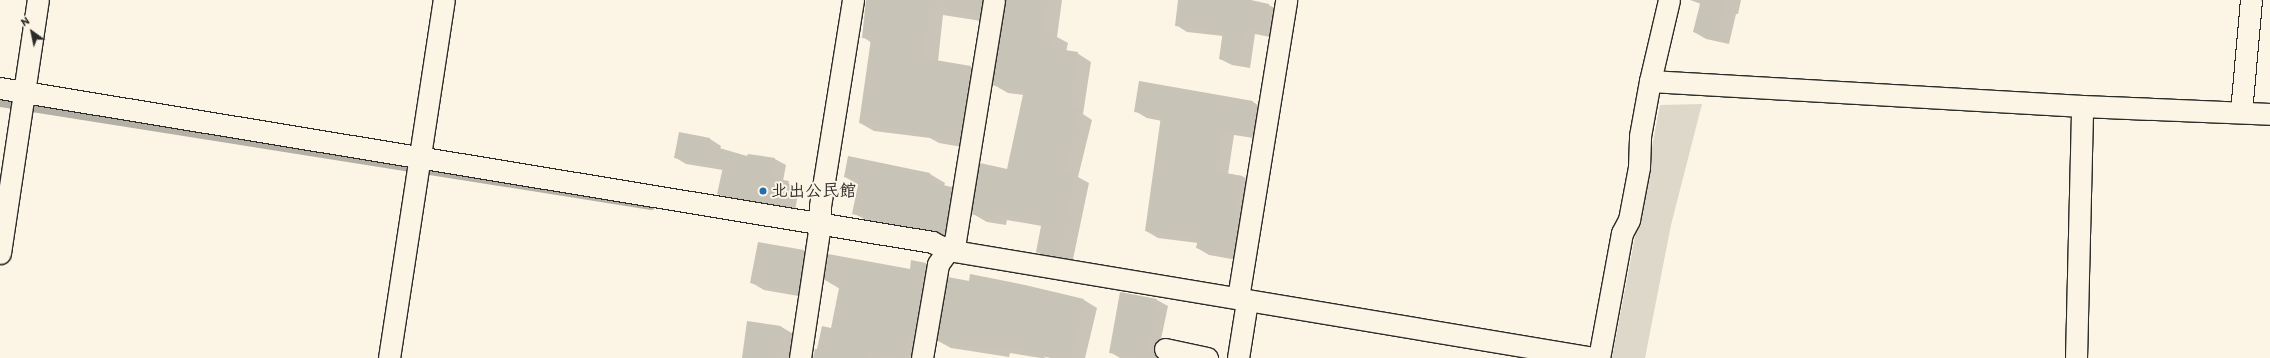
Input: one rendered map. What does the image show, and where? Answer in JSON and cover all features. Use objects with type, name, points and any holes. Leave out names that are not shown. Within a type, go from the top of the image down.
[{"type":"street","points":[[0,253],[38,0]]},
{"type":"street","points":[[389,358],[417,164],[444,0]]},
{"type":"street","points":[[800,358],[820,224],[820,206],[853,0]]},
{"type":"street","points":[[922,358],[938,264],[954,241],[994,0]]},
{"type":"street","points":[[1238,358],[1242,299],[1286,0]]},
{"type":"street","points":[[1599,358],[1622,234],[1629,220],[1639,167],[1640,136],[1650,81],[1669,0]]},
{"type":"street","points":[[2241,112],[2251,0]]},
{"type":"street","points":[[1650,81],[2082,106],[2270,114]]},
{"type":"street","points":[[0,88],[23,95],[417,164],[932,242],[948,250],[1594,358]]},
{"type":"street","points":[[2076,358],[2082,106]]},
{"type":"street","points":[[1165,349],[1207,358]]},
{"type":"shaded area","points":[[1702,104],[1671,225],[1645,358],[1612,358],[1660,105]]},
{"type":"building","points":[[866,0],[930,0],[923,58],[971,66],[959,142],[924,135],[924,132],[859,123],[871,39],[862,38]]},
{"type":"building","points":[[951,0],[982,0],[979,15],[950,10]]},
{"type":"building","points":[[1006,0],[1047,0],[1043,32],[1054,34],[1052,48],[1078,52],[1069,108],[1079,110],[1064,172],[1075,174],[1058,256],[1036,252],[1042,221],[993,213],[992,218],[971,214],[980,163],[1007,169],[1024,90],[992,85]]},
{"type":"building","points":[[1178,0],[1251,0],[1269,4],[1263,32],[1244,28],[1238,62],[1219,59],[1223,31],[1175,26]]},
{"type":"building","points":[[1701,0],[1725,0],[1716,38],[1693,32]]},
{"type":"building","points":[[1139,81],[1253,101],[1248,133],[1222,129],[1215,171],[1242,176],[1233,229],[1236,230],[1231,255],[1196,248],[1198,239],[1145,231],[1161,116],[1134,112]]},
{"type":"building","points":[[679,132],[710,138],[709,145],[747,156],[748,154],[775,158],[772,178],[789,181],[784,205],[717,194],[723,167],[674,158]]},
{"type":"building","points":[[848,156],[930,173],[929,182],[952,187],[944,234],[852,214],[859,180],[844,177]]},
{"type":"building","points":[[758,242],[804,250],[798,292],[750,283]]},
{"type":"building","points":[[828,254],[910,269],[911,260],[926,263],[913,338],[907,337],[904,358],[869,352],[868,358],[815,358],[822,326],[831,328],[840,283],[824,280]]},
{"type":"building","points":[[970,274],[1084,299],[1070,358],[1051,358],[1036,355],[1036,352],[997,346],[996,350],[937,341],[948,277],[969,281]]},
{"type":"building","points":[[1120,292],[1157,299],[1145,358],[1109,353]]},
{"type":"building","points":[[747,321],[781,326],[776,358],[742,358]]},
{"type":"waterway","points":[[0,103],[651,206]]},
{"type":"place","name":"北出公民館","points":[[763,191]]}]
